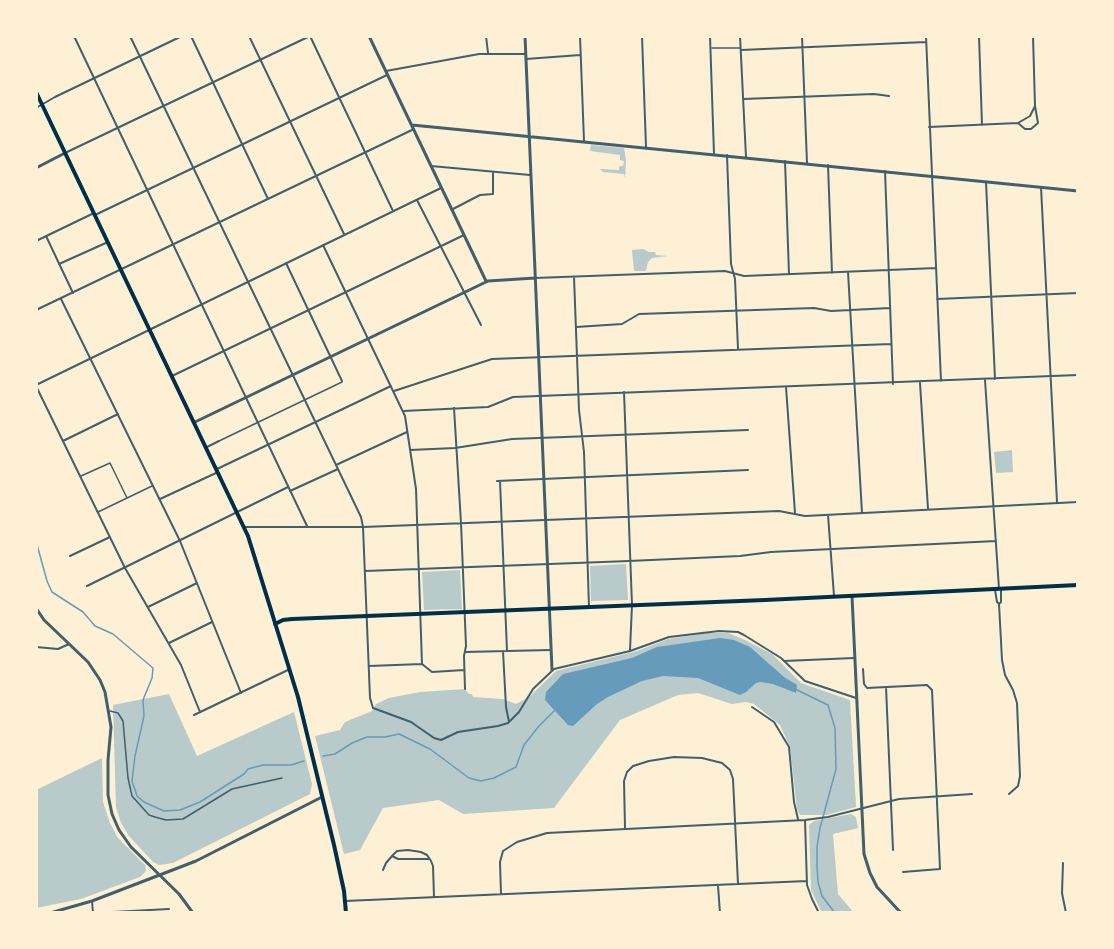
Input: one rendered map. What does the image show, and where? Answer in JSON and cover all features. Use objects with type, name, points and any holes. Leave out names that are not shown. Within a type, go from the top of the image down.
[{"type":"main road","points":[[36,92],[244,527],[290,669],[339,868],[346,913]]},
{"type":"main road","points":[[275,624],[292,619],[1078,585]]},
{"type":"street","points":[[74,36],[307,527]]},
{"type":"street","points":[[130,36],[361,517],[366,571],[372,706],[411,722],[438,740],[443,739],[465,730],[498,726],[509,722],[519,712],[533,689],[552,670],[630,651],[669,637],[699,632],[730,631],[744,635],[784,661],[805,681],[856,698]]},
{"type":"street","points":[[36,108],[182,36]]},
{"type":"street","points":[[190,36],[268,199]]},
{"type":"street","points":[[249,36],[345,234]]},
{"type":"street","points":[[36,168],[310,36],[393,211]]},
{"type":"street","points":[[369,36],[486,282]]},
{"type":"street","points":[[486,36],[488,53]]},
{"type":"street","points":[[525,36],[552,670]]},
{"type":"street","points":[[580,36],[584,141]]},
{"type":"street","points":[[642,36],[646,147]]},
{"type":"street","points":[[710,36],[714,154]]},
{"type":"street","points":[[740,36],[746,157]]},
{"type":"street","points":[[802,36],[807,163]]},
{"type":"street","points":[[926,36],[942,382]]},
{"type":"street","points":[[979,36],[982,125]]},
{"type":"street","points":[[1017,123],[1028,129],[1036,126],[1038,120],[1035,106],[1033,36]]},
{"type":"street","points":[[741,49],[926,42]]},
{"type":"street","points":[[36,241],[194,168],[387,73],[423,63],[488,53],[526,54]]},
{"type":"street","points":[[526,59],[581,55]]},
{"type":"street","points":[[743,99],[874,94],[889,96]]},
{"type":"street","points":[[929,127],[1017,123],[1030,116],[1035,106]]},
{"type":"street","points":[[36,310],[365,153],[413,127],[584,141],[1078,191]]},
{"type":"street","points":[[727,155],[731,264],[738,350]]},
{"type":"street","points":[[785,161],[789,274]]},
{"type":"street","points":[[828,165],[832,273]]},
{"type":"street","points":[[431,166],[530,175]]},
{"type":"street","points":[[885,171],[893,384]]},
{"type":"street","points":[[452,210],[480,195],[493,194],[493,172]]},
{"type":"street","points":[[986,182],[995,379]]},
{"type":"street","points":[[1041,187],[1058,503]]},
{"type":"street","points":[[200,712],[181,665],[125,568],[36,385],[441,188]]},
{"type":"street","points":[[417,200],[482,325]]},
{"type":"street","points":[[172,376],[464,235]]},
{"type":"street","points":[[46,236],[73,293]]},
{"type":"street","points":[[59,264],[108,242]]},
{"type":"street","points":[[323,245],[403,411],[416,489],[422,664]]},
{"type":"street","points":[[285,263],[342,381]]},
{"type":"street","points":[[195,422],[486,282],[500,279],[725,271],[744,276],[936,268]]},
{"type":"street","points":[[848,272],[862,513]]},
{"type":"street","points":[[574,277],[589,607]]},
{"type":"street","points":[[938,299],[1078,293]]},
{"type":"street","points":[[61,298],[180,542],[241,693]]},
{"type":"street","points":[[576,327],[621,324],[639,314],[814,308],[826,311],[890,308]]},
{"type":"street","points":[[394,391],[492,359],[891,344]]},
{"type":"street","points":[[403,411],[488,407],[513,397],[920,383],[1078,375]]},
{"type":"street","points":[[985,380],[996,541],[997,602],[999,604],[1003,667],[1015,696],[1017,711],[1020,778],[1017,788],[1009,794]]},
{"type":"street","points":[[920,383],[928,510]]},
{"type":"street","points":[[160,499],[391,386]]},
{"type":"street","points":[[786,387],[795,514]]},
{"type":"street","points":[[624,392],[632,605],[630,651]]},
{"type":"street","points":[[454,408],[465,612],[465,689]]},
{"type":"street","points":[[63,441],[118,414]]},
{"type":"street","points":[[410,450],[455,448],[501,440],[541,437],[748,430]]},
{"type":"street","points":[[290,491],[407,431]]},
{"type":"street","points":[[207,447],[219,441]]},
{"type":"street","points":[[509,722],[505,651],[507,610],[499,481],[748,470]]},
{"type":"street","points":[[87,586],[288,487]]},
{"type":"street","points":[[244,527],[363,527],[779,511],[805,516],[1078,502]]},
{"type":"street","points":[[828,515],[834,597]]},
{"type":"street","points":[[69,556],[110,537]]},
{"type":"street","points":[[366,571],[546,565],[996,541]]},
{"type":"street","points":[[147,607],[197,583]]},
{"type":"street","points":[[998,589],[1001,602],[999,604]]},
{"type":"street","points":[[852,596],[863,849],[868,868],[881,892],[901,913]]},
{"type":"street","points":[[36,608],[44,620],[88,662],[100,680],[110,711],[108,777],[112,814],[125,840],[179,894],[193,913]]},
{"type":"street","points":[[169,643],[212,622]]},
{"type":"street","points":[[36,647],[58,648],[69,644]]},
{"type":"street","points":[[465,652],[550,650]]},
{"type":"street","points":[[784,661],[854,658]]},
{"type":"street","points":[[369,666],[422,664],[432,672],[464,670]]},
{"type":"street","points":[[194,715],[290,669]]},
{"type":"street","points":[[863,669],[866,687],[930,687],[940,869],[903,872]]},
{"type":"street","points":[[886,687],[893,850]]},
{"type":"street","points":[[752,707],[774,722],[789,747],[794,804],[798,820]]},
{"type":"street","points":[[625,828],[624,777],[637,764],[674,757],[713,759],[726,765],[733,779],[738,885]]},
{"type":"street","points":[[501,894],[501,856],[505,849],[512,844],[540,834],[560,831],[805,820],[861,810],[891,801],[972,794]]},
{"type":"street","points":[[50,913],[92,901],[210,855],[322,797]]},
{"type":"street","points":[[805,820],[807,881],[809,894],[819,913]]},
{"type":"street","points":[[383,870],[397,851],[408,850],[423,853],[433,866],[434,897]]},
{"type":"street","points":[[392,856],[398,859],[429,859]]},
{"type":"street","points":[[1063,863],[1062,893],[1066,913]]},
{"type":"street","points":[[345,902],[807,881]]},
{"type":"street","points":[[718,886],[720,913]]},
{"type":"street","points":[[92,901],[93,913],[148,912],[169,909]]},
{"type":"lane","points":[[710,48],[741,49]]},
{"type":"lane","points":[[219,441],[342,381]]},
{"type":"lane","points":[[80,476],[110,463],[127,498]]},
{"type":"lane","points":[[98,512],[153,485]]},
{"type":"lane","points":[[110,711],[118,713],[123,721],[128,778],[132,796],[149,815],[154,817],[166,820],[183,819],[232,789],[282,778]]},
{"type":"shaded area","points":[[591,145],[624,148],[625,178],[624,174],[603,172],[600,169],[619,170],[619,166],[623,166],[624,161],[620,160],[620,155],[590,151]]},
{"type":"shaded area","points":[[643,249],[655,252],[656,255],[668,256],[652,258],[648,262],[646,271],[634,271],[632,250]]},
{"type":"shaded area","points":[[1012,450],[1013,472],[996,473],[994,452]]},
{"type":"shaded area","points":[[626,564],[628,600],[591,601],[590,566]]},
{"type":"shaded area","points":[[460,570],[462,609],[424,610],[422,572]]},
{"type":"shaded area","points":[[706,633],[728,633],[747,641],[772,654],[801,683],[850,700],[856,807],[827,815],[800,815],[797,809],[790,747],[780,725],[754,704],[746,702],[732,704],[698,693],[678,695],[620,720],[554,808],[463,814],[439,800],[383,808],[360,850],[344,854],[315,736],[340,730],[345,722],[372,711],[376,704],[389,698],[420,692],[465,689],[473,697],[503,699],[516,704],[529,697],[556,671],[637,651],[668,639]]},
{"type":"shaded area","points":[[169,694],[197,756],[294,712],[312,784],[310,794],[173,863],[159,865],[153,862],[129,836],[121,823],[116,807],[113,705]]},
{"type":"shaded area","points":[[102,758],[103,802],[110,823],[118,838],[145,865],[146,871],[140,877],[81,899],[36,908],[36,790]]},
{"type":"shaded area","points":[[851,814],[856,817],[858,828],[833,834],[838,894],[854,913],[822,913],[811,890],[809,825],[814,821]]},
{"type":"water","points":[[720,638],[734,640],[750,647],[784,677],[797,685],[796,693],[761,682],[740,695],[698,678],[663,676],[642,681],[608,697],[573,726],[568,725],[545,700],[546,692],[563,674],[632,658],[657,647]]},
{"type":"waterway","points":[[36,541],[52,592],[83,612],[95,626],[113,634],[153,668],[152,678],[143,700],[144,716],[132,781],[137,796],[144,802],[164,811],[180,810],[200,802],[244,774],[248,769],[263,765],[291,765],[304,761]]},
{"type":"waterway","points":[[795,689],[828,705],[835,728],[836,769],[817,847],[818,882],[822,896],[835,913]]},
{"type":"waterway","points":[[323,756],[335,754],[367,737],[399,734],[430,749],[469,778],[481,781],[494,778],[516,767],[524,745],[554,711]]}]
